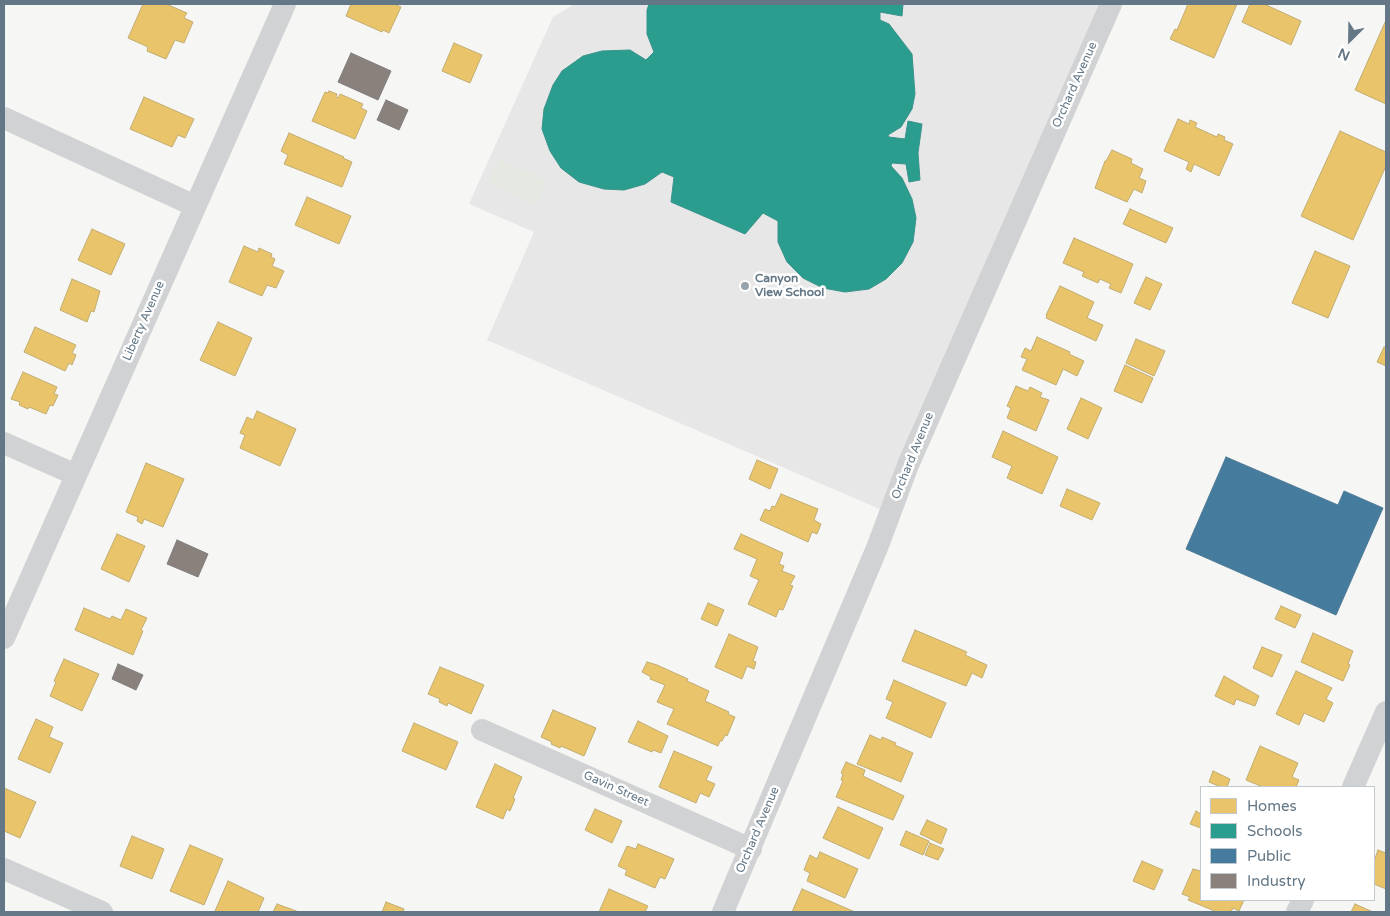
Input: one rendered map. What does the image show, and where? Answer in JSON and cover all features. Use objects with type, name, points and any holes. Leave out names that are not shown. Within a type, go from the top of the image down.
[{"type":"street","name":"Liberty Avenue","points":[[4,638],[285,4]]},
{"type":"street","name":"Orchard Avenue","points":[[723,912],[877,548],[908,465],[1111,4]]},
{"type":"street","points":[[4,118],[195,206]]},
{"type":"street","points":[[4,443],[76,475]]},
{"type":"street","points":[[1353,786],[1386,712]]},
{"type":"street","name":"Gavin Street","points":[[482,730],[751,849]]},
{"type":"street","points":[[4,869],[102,912]]},
{"type":"shaded area","name":"Canyon View School","points":[[575,4],[1102,4],[882,510],[487,340],[534,232],[469,204],[553,17]]},
{"type":"shaded area","points":[[500,160],[547,181],[537,205],[489,183]]},
{"type":"building: Homes","points":[[143,4],[166,4],[187,13],[184,18],[193,22],[184,43],[175,40],[166,59],[147,51],[148,47],[128,38]]},
{"type":"building: Homes","points":[[351,4],[394,4],[401,7],[389,33],[383,30],[382,32],[346,16]]},
{"type":"building: Homes","points":[[1188,4],[1237,4],[1214,58],[1170,39],[1175,29],[1177,30]]},
{"type":"building: Homes","points":[[1250,4],[1264,4],[1301,21],[1291,45],[1242,22]]},
{"type":"building: Homes","points":[[1386,20],[1386,104],[1355,90]]},
{"type":"building: Homes","points":[[454,43],[482,55],[470,83],[442,71]]},
{"type":"building: Homes","points":[[329,91],[337,94],[336,97],[338,98],[340,94],[363,104],[361,108],[367,111],[355,139],[312,121],[325,92],[328,93]]},
{"type":"building: Homes","points":[[144,97],[194,119],[185,138],[178,135],[172,147],[130,129]]},
{"type":"building: Homes","points":[[1178,119],[1189,124],[1190,120],[1197,123],[1195,127],[1217,137],[1218,134],[1225,137],[1224,140],[1233,144],[1219,176],[1194,164],[1191,172],[1186,169],[1189,162],[1164,151]]},
{"type":"building: Homes","points":[[1340,131],[1386,152],[1386,166],[1353,240],[1301,216]]},
{"type":"building: Homes","points":[[289,133],[352,162],[342,187],[284,164],[288,155],[281,151]]},
{"type":"building: Homes","points":[[1112,150],[1132,159],[1131,163],[1143,169],[1139,178],[1146,181],[1142,193],[1134,189],[1127,202],[1095,188],[1105,161]]},
{"type":"building: Homes","points":[[307,197],[351,216],[339,244],[295,225]]},
{"type":"building: Homes","points":[[1130,209],[1173,228],[1166,243],[1123,224]]},
{"type":"building: Homes","points":[[92,229],[125,244],[111,275],[78,260]]},
{"type":"building: Homes","points":[[1074,238],[1133,264],[1121,293],[1109,288],[1111,284],[1100,279],[1098,283],[1082,276],[1084,272],[1063,263]]},
{"type":"building: Homes","points":[[244,246],[258,252],[259,248],[272,254],[271,257],[275,259],[272,266],[284,271],[276,288],[267,285],[262,296],[229,282]]},
{"type":"building: Homes","points":[[1315,251],[1350,266],[1328,318],[1292,303]]},
{"type":"building: Homes","points":[[1146,277],[1162,284],[1150,310],[1134,303]]},
{"type":"building: Homes","points":[[72,279],[100,291],[94,312],[91,311],[87,322],[60,310]]},
{"type":"building: Homes","points":[[1060,286],[1094,302],[1087,318],[1103,325],[1096,341],[1046,318]]},
{"type":"building: Homes","points":[[218,322],[252,338],[235,376],[200,360]]},
{"type":"building: Homes","points":[[35,327],[76,345],[72,353],[76,355],[72,365],[69,363],[65,371],[24,352]]},
{"type":"building: Homes","points":[[1037,337],[1070,352],[1069,354],[1084,361],[1077,376],[1063,369],[1056,385],[1022,370],[1027,359],[1021,357],[1025,348],[1031,351]]},
{"type":"building: Homes","points":[[1136,339],[1165,351],[1154,376],[1126,363]]},
{"type":"building: Homes","points":[[1384,347],[1386,348],[1386,366],[1377,362]]},
{"type":"building: Homes","points":[[1125,365],[1153,378],[1142,403],[1114,391]]},
{"type":"building: Homes","points":[[23,372],[57,387],[54,394],[58,395],[53,406],[50,405],[46,414],[29,407],[28,409],[19,405],[20,402],[11,399]]},
{"type":"building: Homes","points":[[1016,386],[1028,391],[1030,387],[1042,393],[1040,397],[1049,400],[1036,431],[1007,418],[1011,408],[1007,406]]},
{"type":"building: Homes","points":[[1081,398],[1102,408],[1088,439],[1067,429]]},
{"type":"building: Homes","points":[[257,411],[296,429],[280,466],[240,448],[245,435],[240,433],[247,417],[253,420]]},
{"type":"building: Homes","points":[[1003,431],[1058,457],[1042,494],[1007,478],[1012,466],[992,457]]},
{"type":"building: Homes","points":[[757,460],[778,469],[770,489],[749,479]]},
{"type":"building: Homes","points":[[146,463],[184,479],[163,527],[144,519],[142,524],[137,521],[138,517],[126,512]]},
{"type":"building: Homes","points":[[1067,489],[1100,503],[1092,520],[1060,506]]},
{"type":"building: Homes","points":[[781,494],[818,509],[814,520],[821,524],[817,534],[812,532],[808,542],[760,520],[765,509],[770,511],[772,506],[775,507]]},
{"type":"building: Homes","points":[[117,534],[145,546],[129,582],[101,569]]},
{"type":"building: Homes","points":[[741,534],[783,553],[779,564],[784,566],[782,571],[795,576],[790,585],[793,586],[783,610],[779,609],[776,617],[748,604],[759,580],[750,576],[757,559],[734,549]]},
{"type":"building: Homes","points":[[708,603],[724,610],[717,626],[701,619]]},
{"type":"building: Homes","points":[[1281,606],[1301,615],[1295,628],[1275,619]]},
{"type":"building: Homes","points":[[84,608],[110,619],[112,616],[121,620],[126,609],[147,618],[133,655],[75,630]]},
{"type":"building: Homes","points":[[915,630],[967,652],[965,655],[987,665],[982,678],[972,673],[966,686],[902,661]]},
{"type":"building: Homes","points":[[1313,633],[1353,651],[1348,664],[1350,665],[1343,681],[1301,662]]},
{"type":"building: Homes","points":[[729,634],[758,647],[753,661],[756,662],[754,669],[747,666],[742,679],[715,667]]},
{"type":"building: Homes","points":[[1262,647],[1282,655],[1272,677],[1253,668]]},
{"type":"building: Homes","points":[[64,659],[99,674],[82,711],[50,696],[56,682],[54,681]]},
{"type":"building: Homes","points":[[647,662],[688,679],[687,681],[709,691],[705,701],[729,712],[728,714],[735,717],[727,736],[725,735],[718,746],[667,724],[674,709],[657,702],[665,685],[650,679],[651,677],[642,672]]},
{"type":"building: Homes","points":[[440,667],[484,685],[471,714],[448,703],[447,706],[439,702],[440,699],[428,694]]},
{"type":"building: Homes","points":[[1296,671],[1332,688],[1326,699],[1333,703],[1324,722],[1304,713],[1299,725],[1276,714]]},
{"type":"building: Homes","points":[[1224,676],[1259,696],[1255,706],[1236,699],[1234,705],[1215,696]]},
{"type":"building: Homes","points":[[894,680],[946,703],[931,738],[886,718],[893,702],[886,699]]},
{"type":"building: Homes","points":[[553,710],[596,728],[584,756],[561,746],[560,748],[541,737]]},
{"type":"building: Homes","points":[[36,719],[53,727],[49,737],[63,743],[50,773],[18,759]]},
{"type":"building: Homes","points":[[638,721],[668,736],[661,753],[653,750],[652,752],[628,742]]},
{"type":"building: Homes","points":[[414,723],[458,742],[446,770],[402,751]]},
{"type":"building: Homes","points":[[870,735],[881,740],[882,737],[913,753],[901,782],[857,764]]},
{"type":"building: Homes","points":[[1260,746],[1298,763],[1292,777],[1299,780],[1296,786],[1261,786],[1246,780]]},
{"type":"building: Homes","points":[[674,751],[712,767],[706,780],[715,784],[709,797],[700,793],[696,803],[659,787]]},
{"type":"building: Homes","points":[[846,762],[865,770],[863,776],[904,796],[893,820],[836,797],[843,781],[841,780],[843,774],[841,773]]},
{"type":"building: Homes","points":[[495,764],[522,777],[510,811],[507,809],[503,819],[476,807]]},
{"type":"building: Homes","points":[[1213,771],[1230,779],[1227,786],[1219,786],[1209,782]]},
{"type":"building: Homes","points":[[4,788],[36,802],[20,838],[4,831]]},
{"type":"building: Homes","points":[[838,807],[883,828],[869,859],[823,838]]},
{"type":"building: Homes","points":[[595,809],[622,821],[612,843],[585,830]]},
{"type":"building: Homes","points":[[1196,811],[1200,813],[1200,828],[1190,824]]},
{"type":"building: Homes","points":[[927,820],[947,829],[941,844],[920,834]]},
{"type":"building: Homes","points":[[906,831],[929,841],[923,855],[900,845]]},
{"type":"building: Homes","points":[[132,836],[164,849],[152,879],[120,866]]},
{"type":"building: Homes","points":[[930,843],[944,849],[938,860],[925,855]]},
{"type":"building: Homes","points":[[638,844],[674,859],[665,879],[660,877],[655,888],[625,875],[627,870],[618,866],[627,846],[636,849]]},
{"type":"building: Homes","points":[[190,845],[223,859],[204,905],[170,891]]},
{"type":"building: Homes","points":[[1378,850],[1386,853],[1386,889],[1375,884],[1375,858]]},
{"type":"building: Homes","points":[[820,852],[858,869],[845,898],[807,881],[810,873],[804,870],[810,855],[817,859]]},
{"type":"building: Homes","points":[[1142,861],[1163,870],[1154,890],[1133,881]]},
{"type":"building: Homes","points":[[1193,869],[1200,871],[1200,901],[1244,901],[1239,911],[1233,908],[1231,912],[1217,912],[1188,900],[1190,897],[1182,894]]},
{"type":"building: Homes","points":[[228,881],[264,898],[258,912],[215,911]]},
{"type":"building: Homes","points":[[609,889],[648,906],[645,912],[599,912]]},
{"type":"building: Homes","points":[[802,889],[855,912],[792,912]]},
{"type":"building: Homes","points":[[386,902],[404,909],[403,912],[382,912]]},
{"type":"building: Homes","points":[[277,904],[299,912],[273,912]]},
{"type":"building: Homes","points":[[1355,904],[1373,912],[1351,912]]},
{"type":"building: Schools","name":"Canyon View School","points":[[649,4],[903,4],[902,16],[880,12],[880,20],[889,24],[912,54],[915,94],[912,109],[901,127],[888,135],[889,137],[905,139],[908,121],[922,124],[918,153],[920,180],[909,182],[906,164],[892,163],[891,166],[902,178],[912,199],[916,218],[913,242],[902,263],[886,279],[869,289],[845,292],[823,288],[803,278],[787,262],[778,242],[778,221],[763,213],[745,234],[671,202],[674,177],[662,172],[645,184],[624,190],[604,189],[579,182],[561,168],[550,151],[542,129],[544,109],[553,85],[562,71],[583,56],[602,51],[630,50],[646,60],[654,52],[647,34],[647,10]]},
{"type":"building: Public","points":[[1226,457],[1338,505],[1344,491],[1383,508],[1336,615],[1186,549]]},
{"type":"building: Industry","points":[[351,53],[391,71],[378,100],[338,82]]},
{"type":"building: Industry","points":[[386,100],[408,110],[399,130],[377,120]]},
{"type":"building: Industry","points":[[177,540],[208,554],[198,577],[167,564]]},
{"type":"building: Industry","points":[[118,664],[143,675],[136,690],[112,679]]},
{"type":"place","name":"Canyon View School","points":[[745,286]]}]
